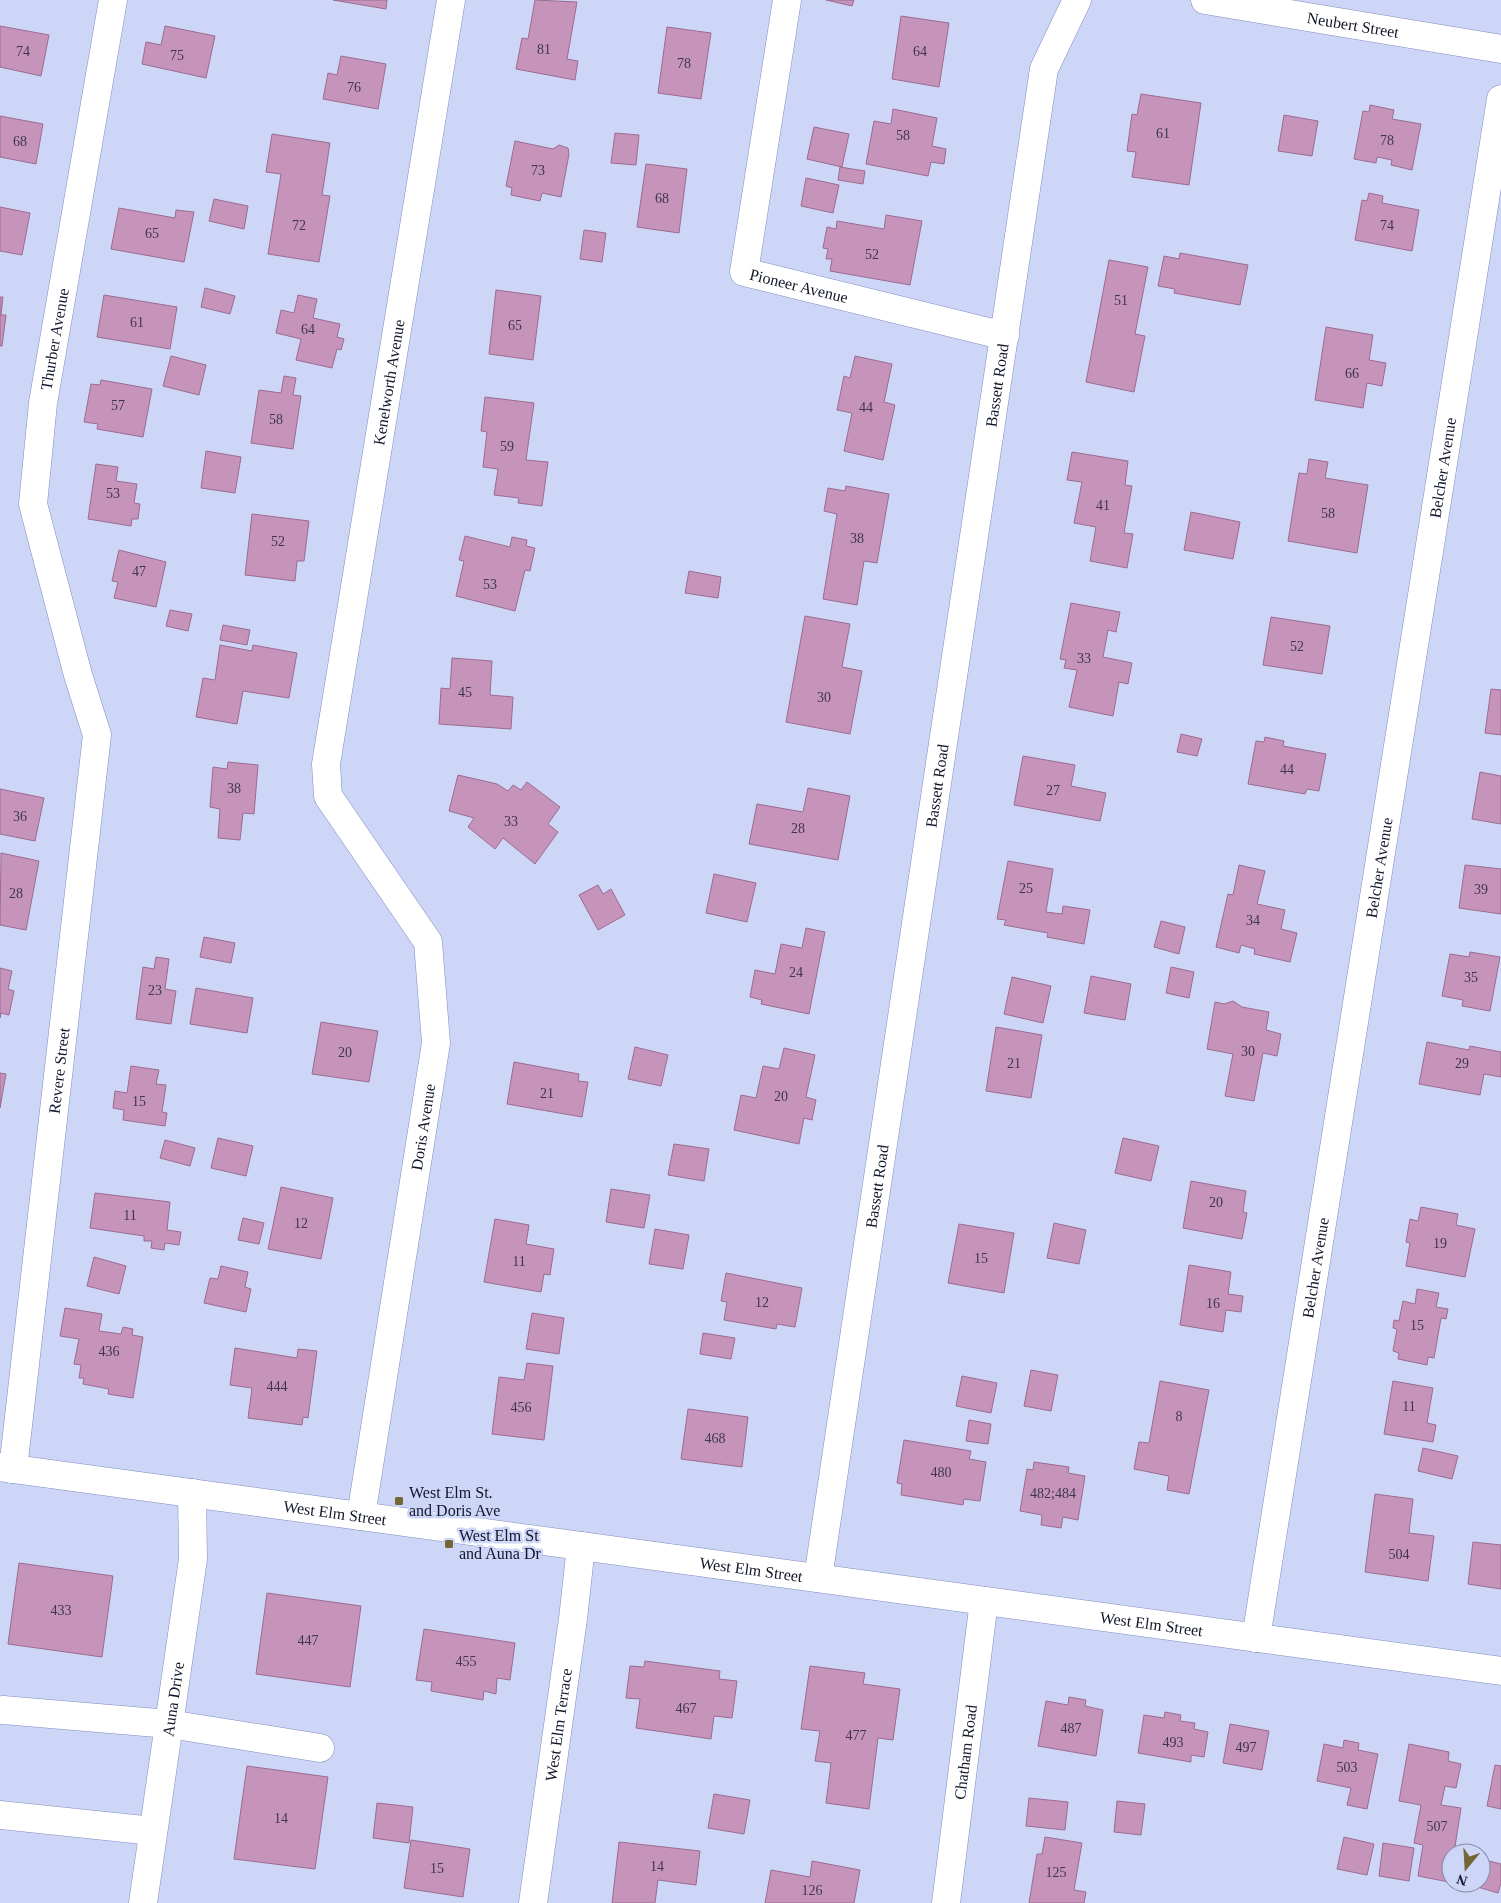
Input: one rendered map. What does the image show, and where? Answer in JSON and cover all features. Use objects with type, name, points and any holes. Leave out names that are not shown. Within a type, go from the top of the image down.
[{"type":"street","name":"Thurber Avenue","points":[[78,675],[33,504],[43,403],[113,0]]},
{"type":"street","name":"Kenelworth Avenue","points":[[326,764],[451,0]]},
{"type":"street","name":"Pioneer Avenue","points":[[787,0],[744,272],[1005,336]]},
{"type":"street","name":"Bassett Road","points":[[818,1578],[1044,70],[1077,0]]},
{"type":"street","name":"Neubert Street","points":[[1205,0],[1501,49]]},
{"type":"street","name":"Belcher Avenue","points":[[1256,1638],[1501,99]]},
{"type":"street","name":"Revere Street","points":[[6,1468],[97,735],[78,675]]},
{"type":"street","name":"Doris Avenue","points":[[326,764],[328,796],[428,942],[436,1043],[361,1516]]},
{"type":"street","name":"West Elm Street","points":[[6,1468],[1501,1671]]},
{"type":"street","name":"Auna Drive","points":[[143,1903],[193,1559],[192,1493]]},
{"type":"street","name":"West Elm Terrace","points":[[533,1903],[573,1619],[581,1546]]},
{"type":"street","name":"Chatham Road","points":[[946,1903],[984,1601]]},
{"type":"street","points":[[3,1710],[169,1724],[320,1748]]},
{"type":"street","points":[[0,1815],[153,1831]]},
{"type":"building","points":[[333,0],[387,0],[386,9]]},
{"type":"building","points":[[535,0],[577,2],[567,59],[578,61],[575,80],[516,69],[522,38],[528,39]]},
{"type":"building","points":[[826,0],[854,0],[852,6]]},
{"type":"building","points":[[901,16],[949,23],[939,87],[892,79]]},
{"type":"building","points":[[0,26],[49,35],[41,76],[0,67]]},
{"type":"building","points":[[165,26],[215,36],[206,78],[142,64],[146,42],[161,45]]},
{"type":"building","points":[[667,27],[711,33],[701,99],[658,93]]},
{"type":"building","points":[[341,56],[386,64],[378,109],[323,99],[328,73],[337,75]]},
{"type":"building","points":[[1141,94],[1201,103],[1189,185],[1132,177],[1136,152],[1127,151],[1132,114],[1137,115]]},
{"type":"building","points":[[1370,105],[1394,110],[1392,119],[1421,124],[1412,170],[1391,165],[1392,160],[1377,157],[1376,163],[1354,159],[1363,111],[1369,112]]},
{"type":"building","points":[[893,109],[937,118],[932,146],[946,149],[944,164],[931,162],[928,176],[866,164],[874,121],[891,124]]},
{"type":"building","points":[[1284,115],[1318,121],[1312,156],[1278,151]]},
{"type":"building","points":[[0,116],[43,124],[36,164],[0,157]]},
{"type":"building","points":[[814,127],[849,134],[842,167],[807,159]]},
{"type":"building","points":[[615,133],[639,135],[636,165],[611,163]]},
{"type":"building","points":[[272,134],[330,143],[322,195],[330,196],[319,262],[268,254],[281,174],[266,172]]},
{"type":"building","points":[[515,141],[553,149],[559,145],[568,148],[569,154],[561,197],[542,193],[540,201],[511,195],[512,188],[506,186]]},
{"type":"building","points":[[646,164],[687,169],[679,233],[637,227]]},
{"type":"building","points":[[840,167],[865,171],[863,184],[838,180]]},
{"type":"building","points":[[806,178],[839,185],[833,213],[801,206]]},
{"type":"building","points":[[1369,193],[1383,196],[1382,203],[1419,210],[1412,251],[1355,240],[1362,200],[1367,201]]},
{"type":"building","points":[[214,199],[248,206],[244,229],[209,221]]},
{"type":"building","points":[[0,207],[30,213],[22,255],[0,251]]},
{"type":"building","points":[[119,208],[175,218],[176,210],[194,212],[184,262],[111,249]]},
{"type":"building","points":[[886,215],[922,221],[910,285],[830,271],[832,259],[826,259],[828,249],[823,248],[827,227],[836,229],[837,221],[884,229]]},
{"type":"building","points":[[584,230],[606,233],[602,262],[580,259]]},
{"type":"building","points":[[1180,253],[1248,265],[1240,305],[1174,293],[1175,289],[1158,286],[1164,256],[1179,259]]},
{"type":"building","points":[[1109,260],[1148,267],[1135,334],[1145,336],[1134,392],[1086,382]]},
{"type":"building","points":[[205,288],[235,296],[230,314],[201,307]]},
{"type":"building","points":[[496,290],[541,296],[533,360],[489,354]]},
{"type":"building","points":[[104,295],[177,307],[170,349],[97,337]]},
{"type":"building","points":[[298,295],[317,299],[313,318],[340,324],[337,337],[344,339],[341,350],[337,349],[332,368],[296,360],[301,339],[276,333],[281,310],[294,313]]},
{"type":"building","points":[[0,297],[3,297],[1,315],[6,315],[2,346],[0,346]]},
{"type":"building","points":[[1326,327],[1373,335],[1369,360],[1386,363],[1382,386],[1367,383],[1363,408],[1315,400]]},
{"type":"building","points":[[171,356],[206,365],[199,395],[163,386]]},
{"type":"building","points":[[855,356],[892,364],[884,402],[895,405],[883,460],[844,451],[852,413],[837,410],[844,376],[850,378]]},
{"type":"building","points":[[284,376],[296,378],[293,395],[301,396],[293,449],[251,443],[259,390],[281,393]]},
{"type":"building","points":[[101,380],[152,389],[143,437],[97,429],[98,424],[84,422],[91,384],[100,385]]},
{"type":"building","points":[[485,397],[534,403],[526,460],[548,462],[542,506],[518,503],[519,498],[494,495],[498,469],[483,467],[487,432],[481,431]]},
{"type":"building","points":[[206,451],[241,457],[235,493],[201,488]]},
{"type":"building","points":[[1072,452],[1128,461],[1125,485],[1132,486],[1124,533],[1133,534],[1127,568],[1090,561],[1096,527],[1074,523],[1082,482],[1067,480]]},
{"type":"building","points":[[1309,459],[1328,462],[1325,478],[1368,485],[1357,553],[1288,541],[1299,473],[1307,474]]},
{"type":"building","points":[[96,464],[118,467],[116,481],[137,484],[134,503],[140,504],[138,519],[132,519],[131,526],[88,519]]},
{"type":"building","points":[[846,486],[889,494],[877,563],[864,561],[857,605],[823,599],[837,514],[824,511],[828,488],[845,491]]},
{"type":"building","points":[[1191,512],[1240,522],[1233,559],[1184,550]]},
{"type":"building","points":[[252,514],[309,521],[304,561],[297,561],[295,581],[245,575]]},
{"type":"building","points":[[465,536],[510,547],[512,537],[527,540],[526,546],[535,548],[530,571],[525,570],[515,611],[456,596],[464,561],[459,560]]},
{"type":"building","points":[[119,550],[166,562],[156,607],[114,598],[118,582],[112,581]]},
{"type":"building","points":[[689,571],[721,577],[718,598],[685,593]]},
{"type":"building","points":[[1071,603],[1120,612],[1116,632],[1108,630],[1103,657],[1132,663],[1128,684],[1119,682],[1113,716],[1069,707],[1077,670],[1064,668],[1066,660],[1060,659]]},
{"type":"building","points":[[170,610],[192,614],[188,631],[166,626]]},
{"type":"building","points":[[805,616],[850,624],[842,667],[862,671],[850,734],[786,722]]},
{"type":"building","points":[[1271,617],[1330,626],[1322,674],[1263,665]]},
{"type":"building","points":[[223,625],[250,630],[247,645],[220,640]]},
{"type":"building","points":[[220,645],[252,651],[253,645],[297,653],[289,698],[243,691],[237,724],[196,717],[203,678],[215,680]]},
{"type":"building","points":[[452,658],[492,661],[490,695],[513,697],[511,729],[439,724],[441,688],[450,689]]},
{"type":"building","points":[[1491,689],[1501,690],[1501,735],[1485,733]]},
{"type":"building","points":[[1181,734],[1202,739],[1197,756],[1177,752]]},
{"type":"building","points":[[1265,737],[1284,741],[1283,746],[1326,754],[1319,791],[1307,789],[1305,794],[1248,784],[1256,741],[1264,742]]},
{"type":"building","points":[[1023,756],[1075,765],[1071,786],[1106,793],[1100,821],[1014,805]]},
{"type":"building","points":[[228,762],[258,765],[254,814],[243,813],[240,840],[218,838],[220,809],[210,807],[213,767],[227,769]]},
{"type":"building","points":[[1480,772],[1501,776],[1501,824],[1472,819]]},
{"type":"building","points":[[458,775],[497,784],[508,791],[513,785],[521,790],[527,782],[560,807],[548,824],[558,832],[535,864],[503,838],[495,849],[468,827],[474,818],[449,811]]},
{"type":"building","points":[[808,788],[850,796],[838,860],[749,844],[757,804],[803,812]]},
{"type":"building","points":[[0,789],[44,798],[35,841],[0,834]]},
{"type":"building","points":[[1,853],[39,861],[26,930],[0,925]]},
{"type":"building","points":[[1008,861],[1053,869],[1046,912],[1062,914],[1063,906],[1090,910],[1084,944],[1047,937],[1048,933],[1004,925],[1006,920],[997,919]]},
{"type":"building","points":[[1239,865],[1265,871],[1257,904],[1285,910],[1281,929],[1297,933],[1290,962],[1254,954],[1255,949],[1241,945],[1239,953],[1216,947],[1228,894],[1233,895]]},
{"type":"building","points":[[1465,865],[1501,869],[1501,914],[1459,908]]},
{"type":"building","points":[[714,874],[756,883],[747,922],[706,913]]},
{"type":"building","points":[[598,885],[603,894],[611,889],[625,915],[598,930],[579,895]]},
{"type":"building","points":[[1161,921],[1185,927],[1179,954],[1154,947]]},
{"type":"building","points":[[806,928],[825,932],[809,1014],[761,1004],[762,1000],[750,997],[755,970],[775,974],[781,944],[802,948]]},
{"type":"building","points":[[204,937],[235,943],[231,963],[200,957]]},
{"type":"building","points":[[1470,952],[1500,957],[1490,1011],[1462,1006],[1463,1000],[1442,996],[1450,954],[1469,957]]},
{"type":"building","points":[[156,957],[169,959],[165,989],[176,991],[171,1024],[136,1019],[143,967],[154,969]]},
{"type":"building","points":[[1171,967],[1194,972],[1189,998],[1166,993]]},
{"type":"building","points":[[0,968],[12,971],[8,989],[14,991],[9,1015],[1,1013],[0,1018]]},
{"type":"building","points":[[1091,976],[1131,984],[1125,1020],[1084,1013]]},
{"type":"building","points":[[1012,977],[1051,986],[1043,1023],[1004,1014]]},
{"type":"building","points":[[196,988],[253,998],[247,1033],[190,1024]]},
{"type":"building","points":[[1233,1001],[1242,1007],[1269,1012],[1266,1030],[1281,1034],[1277,1056],[1263,1053],[1254,1101],[1225,1096],[1233,1054],[1207,1049],[1215,1002],[1224,1004]]},
{"type":"building","points":[[321,1022],[378,1031],[369,1082],[312,1074]]},
{"type":"building","points":[[996,1027],[1042,1035],[1031,1098],[986,1091]]},
{"type":"building","points":[[1427,1042],[1469,1050],[1470,1046],[1501,1052],[1501,1077],[1484,1074],[1480,1095],[1419,1084]]},
{"type":"building","points":[[635,1047],[668,1055],[661,1086],[628,1079]]},
{"type":"building","points":[[784,1048],[815,1055],[806,1097],[816,1100],[812,1120],[804,1118],[799,1144],[734,1130],[741,1095],[756,1098],[763,1066],[779,1069]]},
{"type":"building","points":[[514,1062],[579,1074],[578,1081],[588,1082],[582,1117],[507,1104]]},
{"type":"building","points":[[131,1066],[159,1070],[156,1084],[166,1085],[162,1112],[167,1113],[165,1126],[123,1120],[124,1110],[113,1108],[115,1091],[127,1093]]},
{"type":"building","points":[[0,1073],[6,1074],[0,1108]]},
{"type":"building","points":[[218,1138],[253,1146],[246,1176],[211,1168]]},
{"type":"building","points":[[1123,1138],[1159,1146],[1151,1181],[1115,1173]]},
{"type":"building","points":[[165,1140],[195,1148],[190,1166],[160,1158]]},
{"type":"building","points":[[674,1144],[709,1149],[704,1181],[668,1175]]},
{"type":"building","points":[[1191,1181],[1246,1191],[1243,1212],[1247,1213],[1242,1239],[1183,1228]]},
{"type":"building","points":[[281,1187],[333,1198],[321,1259],[268,1249]]},
{"type":"building","points":[[611,1189],[650,1195],[644,1228],[606,1222]]},
{"type":"building","points":[[95,1193],[170,1202],[167,1230],[181,1232],[179,1245],[165,1243],[164,1250],[151,1248],[152,1241],[144,1241],[144,1236],[90,1228]]},
{"type":"building","points":[[1421,1207],[1458,1214],[1456,1225],[1475,1229],[1465,1277],[1406,1266],[1410,1243],[1406,1242],[1410,1219],[1418,1221]]},
{"type":"building","points":[[243,1218],[264,1223],[259,1244],[238,1240]]},
{"type":"building","points":[[495,1219],[529,1225],[526,1244],[554,1249],[550,1275],[544,1274],[541,1292],[484,1282]]},
{"type":"building","points":[[1054,1223],[1086,1230],[1079,1264],[1047,1258]]},
{"type":"building","points":[[959,1224],[1014,1233],[1004,1293],[948,1283]]},
{"type":"building","points":[[655,1229],[689,1235],[683,1269],[649,1264]]},
{"type":"building","points":[[94,1257],[126,1266],[119,1294],[87,1286]]},
{"type":"building","points":[[1189,1265],[1231,1272],[1228,1294],[1243,1296],[1241,1312],[1226,1310],[1223,1332],[1180,1325]]},
{"type":"building","points":[[221,1266],[248,1272],[245,1287],[251,1289],[246,1312],[204,1303],[210,1278],[218,1279]]},
{"type":"building","points":[[726,1273],[802,1288],[795,1327],[777,1324],[776,1329],[724,1320],[727,1302],[721,1301]]},
{"type":"building","points":[[1417,1289],[1439,1293],[1436,1307],[1448,1309],[1446,1319],[1441,1318],[1434,1358],[1428,1357],[1427,1365],[1398,1359],[1399,1353],[1393,1351],[1397,1329],[1393,1328],[1394,1320],[1399,1321],[1403,1301],[1415,1304]]},
{"type":"building","points":[[65,1308],[102,1314],[99,1331],[121,1334],[123,1327],[133,1329],[132,1335],[143,1337],[133,1398],[108,1394],[109,1389],[83,1384],[84,1378],[79,1378],[81,1365],[74,1364],[79,1339],[60,1336]]},
{"type":"building","points":[[532,1313],[564,1318],[559,1354],[526,1349]]},
{"type":"building","points":[[703,1333],[735,1338],[731,1359],[700,1354]]},
{"type":"building","points":[[235,1348],[297,1358],[298,1349],[317,1351],[308,1418],[303,1417],[302,1425],[248,1418],[252,1388],[230,1385]]},
{"type":"building","points":[[527,1363],[553,1366],[544,1440],[492,1434],[499,1377],[524,1380]]},
{"type":"building","points":[[1031,1370],[1058,1375],[1051,1411],[1024,1406]]},
{"type":"building","points":[[962,1376],[997,1383],[991,1413],[956,1406]]},
{"type":"building","points":[[1160,1381],[1209,1390],[1189,1494],[1167,1490],[1169,1476],[1134,1469],[1139,1442],[1149,1443]]},
{"type":"building","points":[[1393,1381],[1433,1388],[1427,1423],[1436,1425],[1433,1442],[1384,1434]]},
{"type":"building","points":[[688,1409],[748,1417],[742,1467],[681,1459]]},
{"type":"building","points":[[969,1420],[991,1424],[988,1444],[966,1441]]},
{"type":"building","points":[[904,1440],[971,1451],[969,1459],[986,1462],[980,1501],[964,1499],[963,1505],[901,1495],[902,1484],[897,1483]]},
{"type":"building","points":[[1423,1448],[1458,1456],[1452,1479],[1418,1471]]},
{"type":"building","points":[[1034,1462],[1069,1467],[1068,1473],[1085,1476],[1078,1520],[1063,1517],[1061,1528],[1041,1525],[1042,1515],[1020,1511],[1027,1469],[1033,1470]]},
{"type":"building","points":[[1375,1494],[1413,1499],[1409,1533],[1434,1536],[1428,1581],[1365,1572]]},
{"type":"building","points":[[1473,1542],[1501,1545],[1501,1589],[1468,1584]]},
{"type":"building","points":[[19,1563],[113,1576],[102,1657],[8,1644]]},
{"type":"building","points":[[267,1593],[361,1606],[350,1687],[256,1674]]},
{"type":"building","points":[[424,1629],[515,1643],[510,1680],[497,1678],[496,1694],[484,1691],[483,1700],[431,1691],[432,1682],[416,1680]]},
{"type":"building","points":[[645,1661],[720,1671],[719,1679],[737,1681],[732,1718],[714,1716],[711,1739],[636,1728],[640,1699],[626,1698],[630,1666],[644,1667]]},
{"type":"building","points":[[810,1666],[865,1673],[863,1684],[900,1689],[893,1740],[878,1738],[869,1809],[826,1803],[831,1763],[815,1761],[820,1731],[801,1729]]},
{"type":"building","points":[[1069,1697],[1086,1700],[1085,1706],[1103,1710],[1096,1756],[1038,1746],[1046,1701],[1068,1705]]},
{"type":"building","points":[[1165,1712],[1181,1715],[1180,1721],[1195,1723],[1194,1729],[1208,1732],[1204,1757],[1191,1755],[1191,1762],[1138,1753],[1144,1715],[1164,1718]]},
{"type":"building","points":[[1230,1724],[1269,1731],[1262,1770],[1223,1763]]},
{"type":"building","points":[[1344,1740],[1359,1743],[1358,1750],[1378,1754],[1367,1809],[1347,1805],[1351,1788],[1317,1781],[1324,1744],[1343,1748]]},
{"type":"building","points":[[1409,1744],[1449,1752],[1448,1761],[1461,1764],[1456,1788],[1445,1786],[1441,1805],[1461,1808],[1456,1843],[1441,1843],[1441,1880],[1418,1876],[1423,1845],[1414,1843],[1421,1805],[1399,1801]]},
{"type":"building","points":[[1495,1765],[1501,1766],[1501,1809],[1487,1806]]},
{"type":"building","points":[[247,1766],[328,1777],[315,1869],[234,1859]]},
{"type":"building","points":[[714,1794],[750,1800],[744,1834],[708,1828]]},
{"type":"building","points":[[1029,1798],[1068,1802],[1065,1830],[1026,1826]]},
{"type":"building","points":[[1117,1801],[1145,1804],[1141,1835],[1114,1832]]},
{"type":"building","points":[[377,1803],[413,1807],[409,1843],[373,1838]]},
{"type":"building","points":[[1045,1837],[1082,1843],[1074,1890],[1086,1892],[1084,1903],[1029,1903],[1037,1854],[1042,1854]]},
{"type":"building","points":[[1344,1837],[1374,1844],[1367,1875],[1337,1869]]},
{"type":"building","points":[[411,1840],[470,1849],[463,1897],[404,1888]]},
{"type":"building","points":[[619,1842],[700,1851],[696,1885],[658,1880],[655,1903],[612,1903]]},
{"type":"building","points":[[1383,1843],[1414,1848],[1409,1881],[1379,1876]]},
{"type":"building","points":[[812,1861],[860,1870],[854,1903],[765,1903],[771,1870],[810,1877]]},
{"type":"building","points":[[1491,1862],[1501,1864],[1501,1883],[1498,1893],[1491,1891]]},
{"type":"place","name":"West Elm St. and Doris Ave","points":[[399,1501]]},
{"type":"place","name":"West Elm St and Auna Dr","points":[[449,1544]]}]
